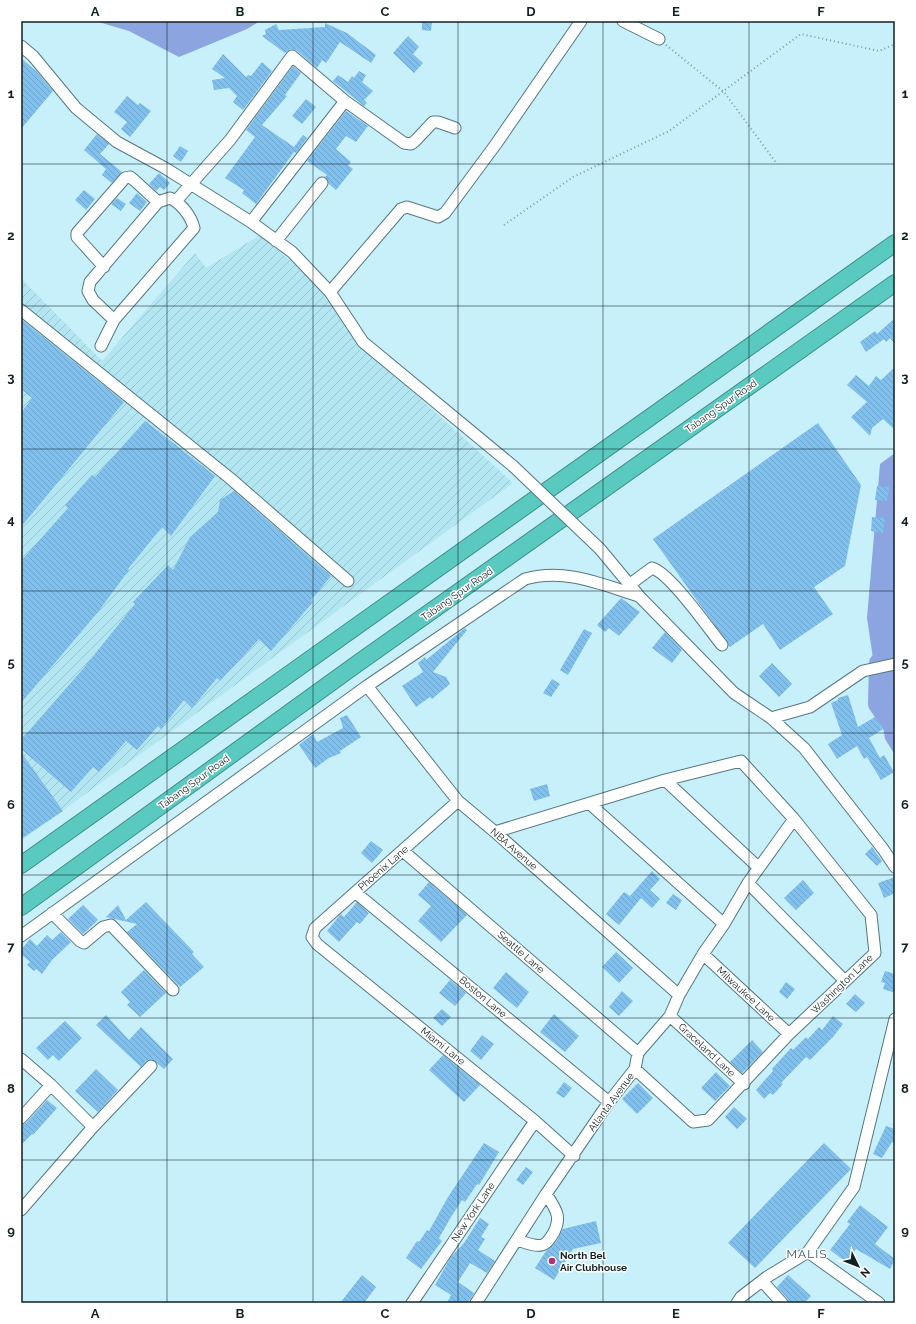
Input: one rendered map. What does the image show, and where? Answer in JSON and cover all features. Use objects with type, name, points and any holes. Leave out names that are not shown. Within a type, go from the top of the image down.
[{"type":"highway","points":[[21,865],[895,243]]},
{"type":"highway","name":"Tabang Spur Road","points":[[21,907],[354,666],[895,283]]},
{"type":"street","points":[[623,21],[659,40]]},
{"type":"street","points":[[330,292],[401,209],[407,207],[438,217],[445,213],[496,144],[579,22]]},
{"type":"street","points":[[21,46],[33,56],[76,108],[117,142],[192,185],[251,222],[296,256],[330,292],[363,342],[513,466],[600,549],[639,596],[734,693],[771,718],[804,748],[883,849],[895,867]]},
{"type":"street","points":[[176,201],[192,185],[230,140],[292,56],[345,101],[404,143],[411,144],[415,142],[433,122],[438,122],[455,128]]},
{"type":"street","points":[[251,222],[345,101]]},
{"type":"street","points":[[104,267],[77,237],[77,232],[125,178],[130,177],[158,202]]},
{"type":"street","points":[[276,241],[322,183]]},
{"type":"street","points":[[101,346],[114,320],[194,228],[192,219],[176,201],[170,198],[158,202],[90,282],[88,291],[93,300],[114,320]]},
{"type":"street","points":[[21,310],[231,479],[348,581]]},
{"type":"street","points":[[629,584],[652,568],[658,570],[670,582],[722,645]]},
{"type":"street","points":[[21,936],[367,686],[525,579],[549,574],[578,577],[639,596]]},
{"type":"street","points":[[771,718],[810,707],[863,671],[895,664]]},
{"type":"street","name":"NBA Avenue","points":[[367,686],[458,801],[679,995]]},
{"type":"street","points":[[495,832],[665,780],[741,761],[794,819],[748,883],[724,924],[703,954],[679,995],[670,1016],[638,1053]]},
{"type":"street","points":[[665,780],[759,868]]},
{"type":"street","name":"Phoenix Lane","points":[[312,937],[315,928],[404,851],[458,801]]},
{"type":"street","points":[[590,804],[724,924]]},
{"type":"street","name":"Washington Lane","points":[[635,1069],[693,1122],[708,1120],[744,1084],[789,1034],[875,953],[871,915],[794,819]]},
{"type":"street","name":"Seattle Lane","points":[[404,851],[638,1053]]},
{"type":"street","points":[[748,883],[845,981]]},
{"type":"street","name":"Boston Lane","points":[[356,892],[610,1102]]},
{"type":"street","points":[[52,913],[80,941],[84,943],[103,927],[111,925],[173,990]]},
{"type":"street","name":"Miami Lane","points":[[312,937],[317,944],[536,1121],[574,1156]]},
{"type":"street","name":"Milwaukee Lane","points":[[703,954],[789,1034]]},
{"type":"street","name":"Graceland Lane","points":[[670,1016],[744,1084]]},
{"type":"street","points":[[737,1303],[741,1297],[762,1281],[808,1252],[854,1187],[895,1019]]},
{"type":"street","name":"Atlanta Avenue","points":[[478,1302],[546,1194],[574,1156],[610,1102],[635,1069],[638,1053]]},
{"type":"street","points":[[21,1059],[51,1085],[93,1127]]},
{"type":"street","points":[[21,1210],[93,1127],[151,1066]]},
{"type":"street","points":[[21,1118],[51,1085]]},
{"type":"street","name":"New York Lane","points":[[412,1303],[536,1121]]},
{"type":"street","points":[[517,1240],[534,1245],[543,1245],[549,1240],[557,1229],[559,1225],[555,1207],[546,1194]]},
{"type":"street","points":[[808,1252],[877,1301]]},
{"type":"street","points":[[762,1281],[782,1303]]},
{"type":"path","points":[[504,224],[573,177],[669,131],[801,34],[879,52],[895,44]]},
{"type":"path","points":[[659,40],[724,92],[777,164]]},
{"type":"shaded area","points":[[260,235],[324,289],[358,342],[513,483],[21,841],[21,278],[102,361],[195,253],[206,268]]},
{"type":"water","points":[[95,21],[260,21],[247,29],[179,57],[129,31]]},
{"type":"water","points":[[895,453],[895,755],[885,739],[867,618],[880,464]]},
{"type":"building","points":[[422,21],[432,21],[431,31],[422,30]]},
{"type":"building","points":[[325,23],[347,33],[376,55],[371,63],[340,42],[326,63],[322,60],[317,68],[296,50],[290,49],[285,53],[262,36],[266,34],[265,30],[276,24],[279,30],[325,27]]},
{"type":"building","points":[[408,36],[419,47],[413,54],[423,63],[414,73],[393,53]]},
{"type":"building","points":[[223,54],[246,77],[248,75],[251,76],[262,62],[272,71],[243,110],[233,102],[237,96],[229,88],[214,90],[212,80],[225,78],[212,69]]},
{"type":"building","points":[[21,58],[36,71],[53,91],[21,129]]},
{"type":"building","points":[[293,66],[301,73],[285,95],[287,96],[262,125],[294,147],[303,135],[307,138],[296,153],[294,152],[256,204],[242,193],[244,190],[225,178],[255,137],[246,130]]},
{"type":"building","points":[[359,71],[366,75],[362,82],[373,91],[364,100],[367,103],[364,106],[333,81],[338,75],[348,82],[352,76],[354,78]]},
{"type":"building","points":[[127,96],[138,105],[140,103],[151,111],[130,137],[121,129],[127,122],[114,112]]},
{"type":"building","points":[[306,99],[316,107],[302,124],[292,116]]},
{"type":"building","points":[[346,111],[368,126],[356,142],[346,136],[336,149],[351,162],[348,165],[353,169],[336,190],[329,184],[325,177],[327,175],[307,161]]},
{"type":"building","points":[[97,134],[109,144],[100,154],[122,172],[112,183],[102,175],[106,169],[84,150]]},
{"type":"building","points":[[180,146],[188,151],[181,162],[173,156]]},
{"type":"building","points":[[159,173],[170,183],[164,190],[160,187],[156,191],[149,184]]},
{"type":"building","points":[[84,190],[95,199],[86,210],[75,200]]},
{"type":"building","points":[[137,193],[147,202],[140,211],[129,203]]},
{"type":"building","points":[[117,198],[126,204],[121,211],[111,204]]},
{"type":"building","points":[[895,318],[895,344],[890,338],[886,342],[884,339],[866,352],[860,342],[875,331],[877,334]]},
{"type":"building","points":[[21,319],[124,402],[21,527],[21,413],[32,398],[21,389]]},
{"type":"building","points":[[895,367],[895,430],[883,419],[872,428],[870,436],[851,417],[867,402],[847,385],[856,375],[869,386],[876,376],[881,380]]},
{"type":"building","points":[[145,421],[215,476],[171,536],[162,527],[128,569],[129,570],[98,612],[21,703],[21,561],[68,508],[65,505],[92,475],[95,477]]},
{"type":"building","points":[[818,423],[861,485],[845,566],[814,587],[833,614],[780,650],[763,624],[730,647],[653,539]]},
{"type":"building","points":[[877,486],[889,487],[887,501],[875,500]]},
{"type":"building","points":[[234,491],[331,576],[311,600],[313,602],[271,651],[259,639],[220,681],[217,678],[192,708],[184,700],[161,729],[158,726],[137,750],[126,741],[99,772],[93,767],[71,792],[21,749],[21,740],[82,670],[135,604],[133,602],[168,565],[173,570],[190,537],[218,512],[220,500]]},
{"type":"building","points":[[872,517],[885,518],[883,533],[871,531]]},
{"type":"building","points":[[621,598],[640,612],[619,636],[609,628],[605,632],[597,625]]},
{"type":"building","points":[[465,628],[467,630],[433,672],[446,677],[450,684],[432,699],[430,697],[416,707],[402,686],[423,672],[418,663],[425,657],[426,660]]},
{"type":"building","points":[[584,629],[592,633],[568,675],[560,670]]},
{"type":"building","points":[[665,632],[682,650],[672,663],[652,648]]},
{"type":"building","points":[[772,663],[792,684],[779,697],[759,676]]},
{"type":"building","points":[[552,679],[560,684],[551,697],[543,693]]},
{"type":"building","points":[[848,695],[858,727],[875,717],[883,729],[869,738],[880,758],[884,755],[894,772],[881,780],[867,757],[864,759],[857,746],[837,759],[828,744],[842,735],[831,703],[838,700],[838,698]]},
{"type":"building","points":[[347,715],[361,737],[340,751],[341,753],[329,758],[315,768],[299,745],[313,734],[317,742],[343,728],[340,718]]},
{"type":"building","points":[[21,752],[63,811],[21,839]]},
{"type":"building","points":[[547,784],[550,796],[534,801],[530,789]]},
{"type":"building","points":[[371,841],[383,850],[372,863],[361,853]]},
{"type":"building","points":[[872,847],[882,861],[877,866],[865,854]]},
{"type":"building","points":[[652,871],[660,879],[650,890],[660,899],[652,908],[641,898],[619,925],[606,914],[624,892],[630,896]]},
{"type":"building","points":[[895,877],[895,893],[884,898],[878,883]]},
{"type":"building","points":[[803,880],[814,893],[796,910],[784,898]]},
{"type":"building","points":[[429,882],[467,915],[441,942],[418,921],[431,906],[418,895]]},
{"type":"building","points":[[673,894],[682,900],[676,910],[666,903]]},
{"type":"building","points":[[146,902],[194,952],[192,954],[204,967],[180,987],[127,932],[137,924],[106,917],[118,905],[126,920]]},
{"type":"building","points":[[357,902],[369,913],[360,924],[357,922],[339,942],[327,931],[341,914],[344,917]]},
{"type":"building","points":[[83,905],[98,920],[83,934],[68,919]]},
{"type":"building","points":[[61,932],[71,942],[52,960],[42,974],[36,969],[34,971],[27,965],[30,962],[21,954],[21,950],[30,939],[37,946],[47,935],[52,940]]},
{"type":"building","points":[[616,952],[633,968],[619,983],[602,967]]},
{"type":"building","points":[[144,970],[166,993],[140,1017],[127,1005],[130,1002],[121,992]]},
{"type":"building","points":[[885,971],[895,974],[895,993],[883,989],[885,983],[881,982]]},
{"type":"building","points":[[506,972],[529,992],[517,1008],[493,988]]},
{"type":"building","points":[[450,980],[466,993],[455,1006],[439,993]]},
{"type":"building","points":[[786,982],[795,989],[787,999],[779,992]]},
{"type":"building","points":[[622,991],[633,1001],[619,1016],[609,1007]]},
{"type":"building","points":[[855,994],[865,1003],[856,1012],[846,1004]]},
{"type":"building","points":[[442,1009],[451,1017],[442,1026],[433,1018]]},
{"type":"building","points":[[554,1014],[579,1036],[565,1052],[540,1032]]},
{"type":"building","points":[[106,1015],[129,1040],[141,1027],[173,1059],[164,1069],[152,1059],[146,1061],[141,1067],[96,1025]]},
{"type":"building","points":[[833,1016],[843,1024],[833,1037],[810,1060],[806,1057],[781,1083],[783,1084],[773,1095],[770,1093],[764,1099],[756,1090],[773,1071],[772,1069],[791,1048],[793,1050],[806,1037],[808,1039],[819,1027],[822,1030]]},
{"type":"building","points":[[65,1021],[82,1038],[59,1061],[53,1055],[48,1060],[36,1048]]},
{"type":"building","points":[[482,1035],[494,1044],[481,1060],[470,1051]]},
{"type":"building","points":[[752,1040],[763,1052],[742,1073],[730,1062]]},
{"type":"building","points":[[443,1055],[480,1085],[464,1102],[429,1070]]},
{"type":"building","points":[[96,1069],[118,1090],[98,1112],[75,1091]]},
{"type":"building","points":[[716,1072],[730,1086],[715,1101],[701,1088]]},
{"type":"building","points":[[564,1082],[572,1088],[564,1098],[556,1093]]},
{"type":"building","points":[[638,1083],[653,1098],[637,1114],[622,1099]]},
{"type":"building","points":[[47,1100],[57,1108],[33,1135],[32,1134],[21,1145],[21,1125],[26,1123]]},
{"type":"building","points":[[734,1107],[747,1119],[737,1129],[725,1117]]},
{"type":"building","points":[[886,1126],[895,1129],[895,1143],[892,1142],[882,1158],[873,1154]]},
{"type":"building","points":[[484,1143],[499,1152],[479,1185],[477,1184],[465,1202],[462,1200],[439,1238],[442,1241],[421,1269],[406,1258],[417,1241],[419,1242],[427,1230],[429,1231],[448,1197]]},
{"type":"building","points":[[824,1143],[851,1169],[755,1268],[728,1243]]},
{"type":"building","points":[[526,1167],[533,1172],[523,1185],[516,1180]]},
{"type":"building","points":[[860,1205],[888,1227],[875,1244],[895,1259],[890,1269],[856,1249],[846,1262],[830,1250],[850,1224],[847,1222]]},
{"type":"building","points":[[480,1218],[489,1224],[481,1237],[485,1239],[478,1250],[495,1261],[487,1273],[470,1263],[458,1282],[474,1293],[468,1303],[447,1303],[451,1295],[435,1285],[451,1257],[464,1243]]},
{"type":"building","points":[[596,1221],[601,1243],[573,1249],[554,1280],[535,1268],[546,1251],[556,1242],[563,1229]]},
{"type":"building","points":[[362,1275],[376,1287],[364,1303],[340,1303]]},
{"type":"building","points":[[788,1275],[811,1296],[804,1303],[789,1303],[787,1298],[777,1287]]},
{"type":"waterway","points":[[879,663],[878,704],[895,729]]},
{"type":"place","name":"North Bel Air Clubhouse","points":[[552,1261]]},
{"type":"district","name":"MALIS","points":[[807,1254]]}]
